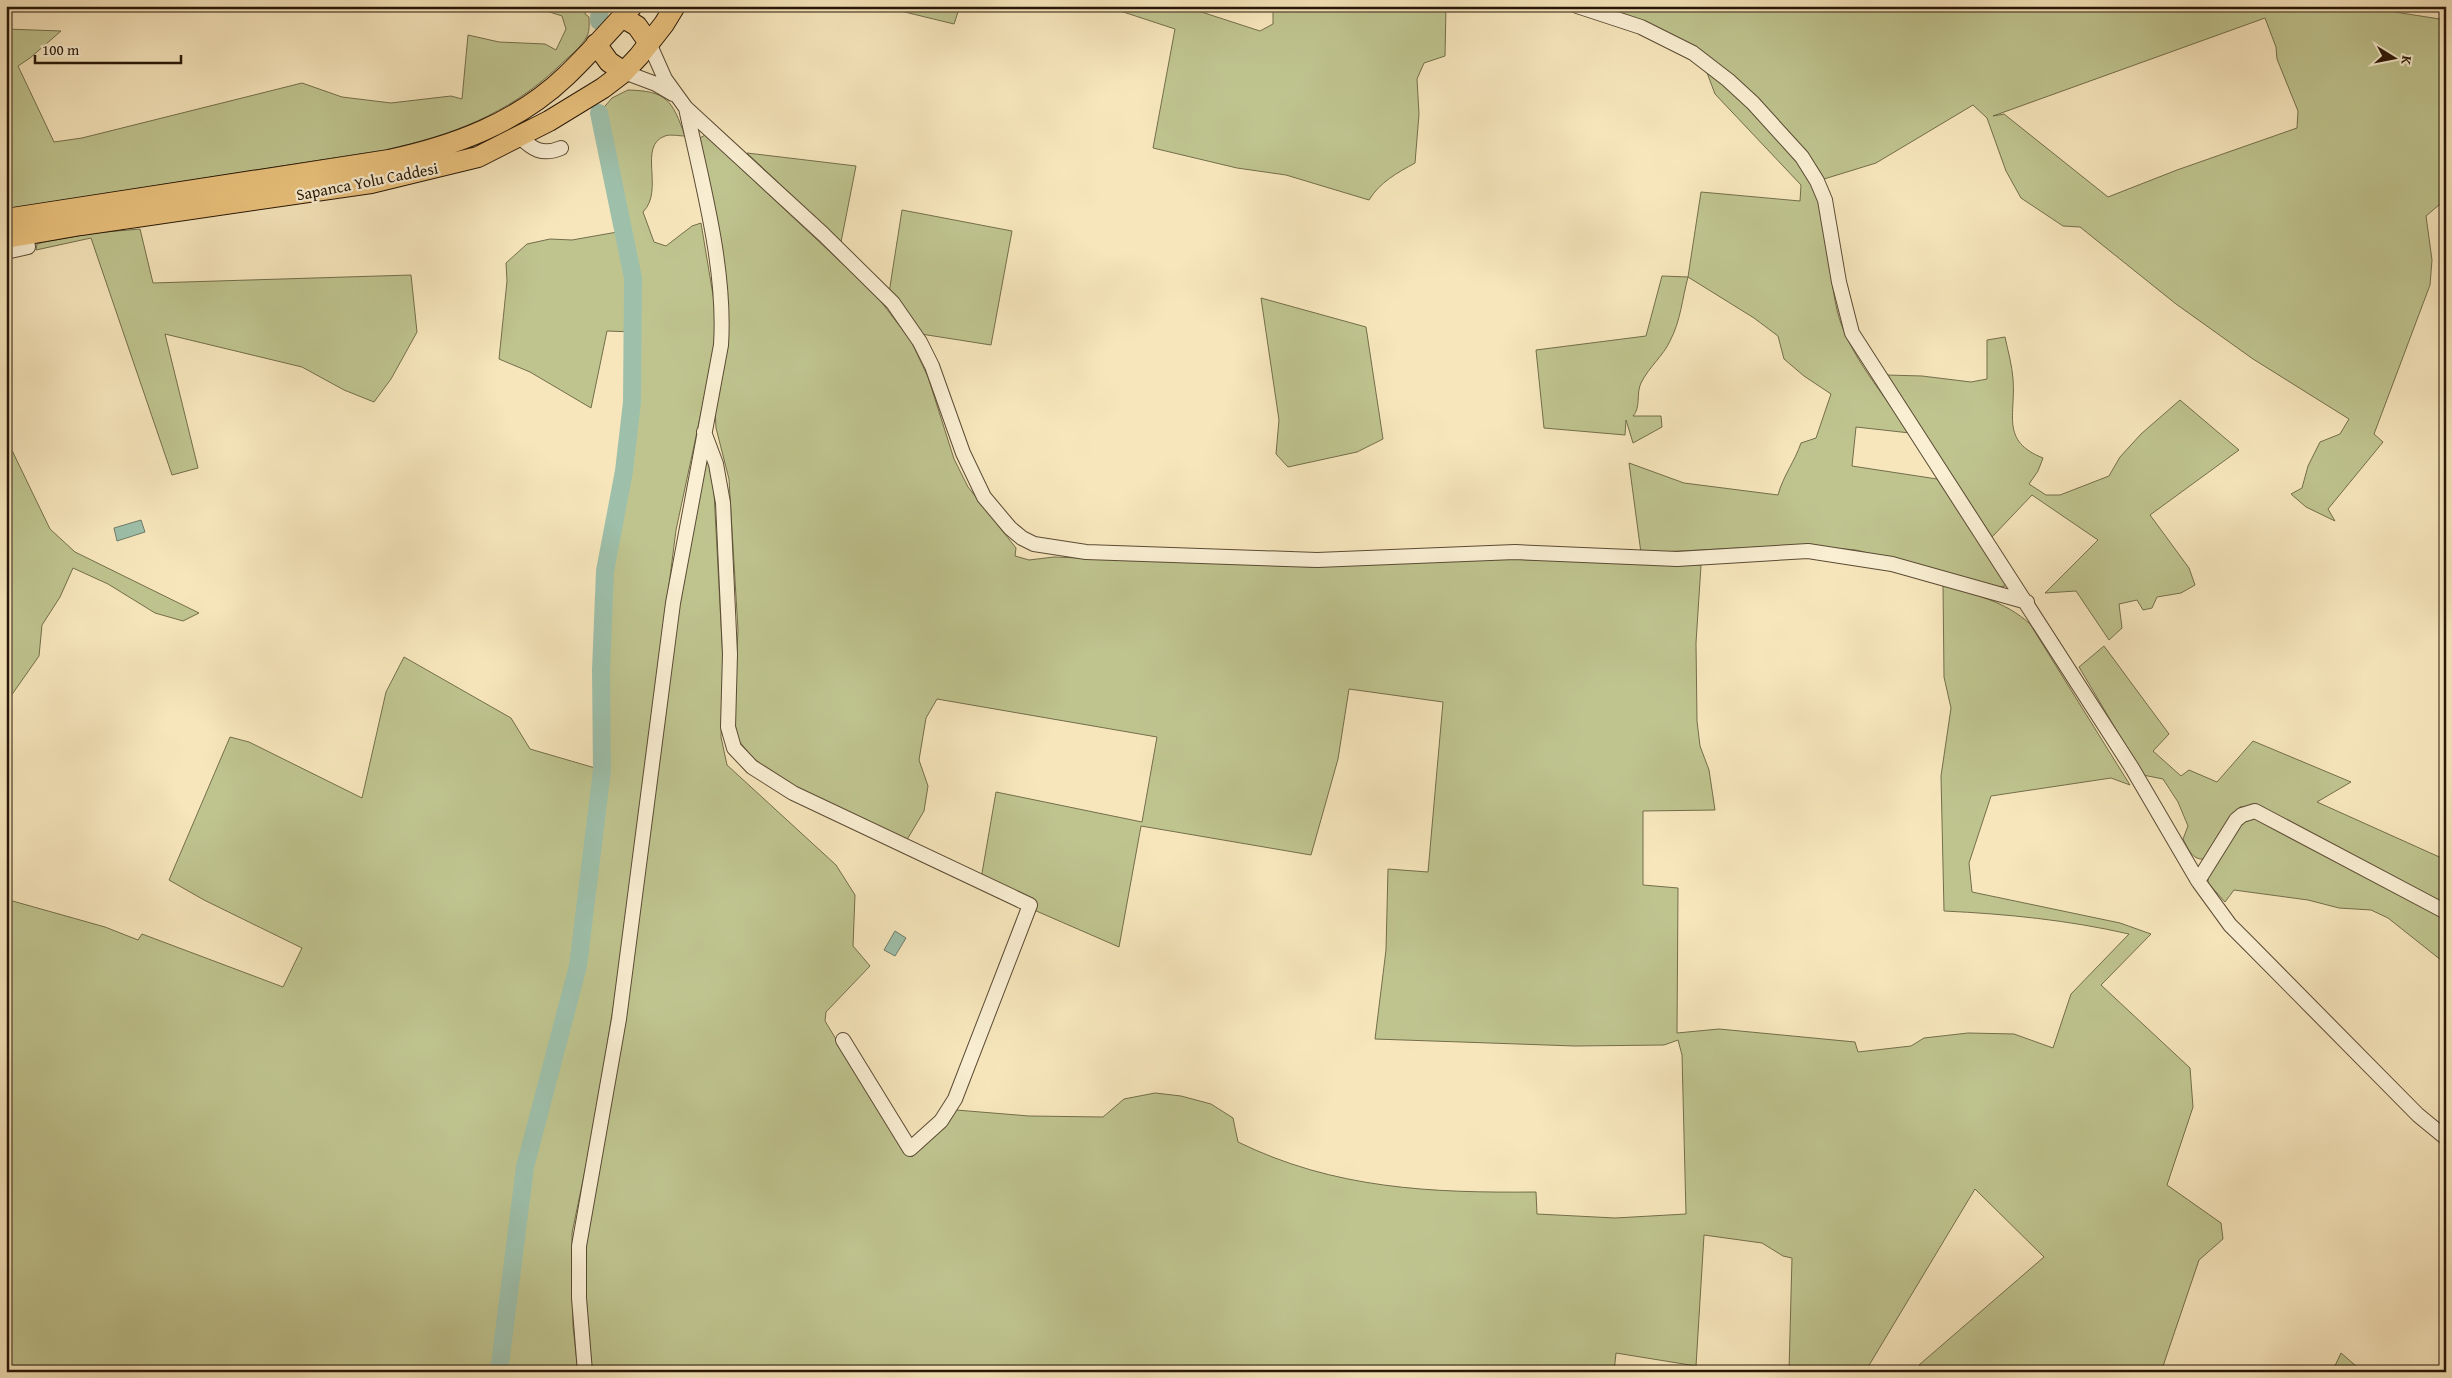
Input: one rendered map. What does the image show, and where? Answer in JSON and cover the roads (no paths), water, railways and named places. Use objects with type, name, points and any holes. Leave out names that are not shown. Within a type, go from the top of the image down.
[{"type":"highway","name":"Sapanca Yolu Caddesi","points":[[6,238],[27,240],[371,184],[478,157],[573,108],[624,72],[649,44],[675,6]]},
{"type":"highway","name":"Sapanca Yolu Caddesi","points":[[6,219],[389,160],[436,150],[482,131],[533,102],[566,77],[627,12]]},
{"type":"highway","points":[[627,12],[649,44]]},
{"type":"highway","points":[[596,44],[609,62],[624,72]]},
{"type":"street","points":[[1577,6],[1641,27],[1693,53],[1747,97],[1802,157],[1817,181],[1825,200],[1839,282],[1852,333],[2132,768],[2198,881],[2230,925],[2411,1108],[2446,1138]]},
{"type":"street","points":[[586,1372],[579,1298],[579,1246],[619,1019],[673,603],[720,345],[721,306],[710,226],[682,102],[665,79],[649,44]]},
{"type":"street","points":[[624,72],[656,84],[682,102],[823,234],[893,303],[920,342],[932,366],[963,453],[984,497],[1010,528],[1022,538],[1034,544],[1086,552],[1317,560],[1515,552],[1676,559],[1808,551],[1892,564],[2026,602]]},
{"type":"street","points":[[518,136],[530,148],[539,152],[551,152],[561,148]]},
{"type":"street","points":[[6,252],[27,240]]},
{"type":"street","points":[[704,432],[716,464],[723,503],[730,654],[728,727],[734,748],[752,767],[793,793],[1030,905],[952,1104],[941,1120],[910,1149],[843,1040]]},
{"type":"street","points":[[2198,881],[2236,820],[2242,815],[2255,812],[2446,912]]},
{"type":"waterway","points":[[599,21],[600,6]]},
{"type":"waterway","points":[[499,1372],[525,1167],[578,966],[602,770],[601,670],[605,571],[624,471],[632,402],[633,278],[599,113]]}]
